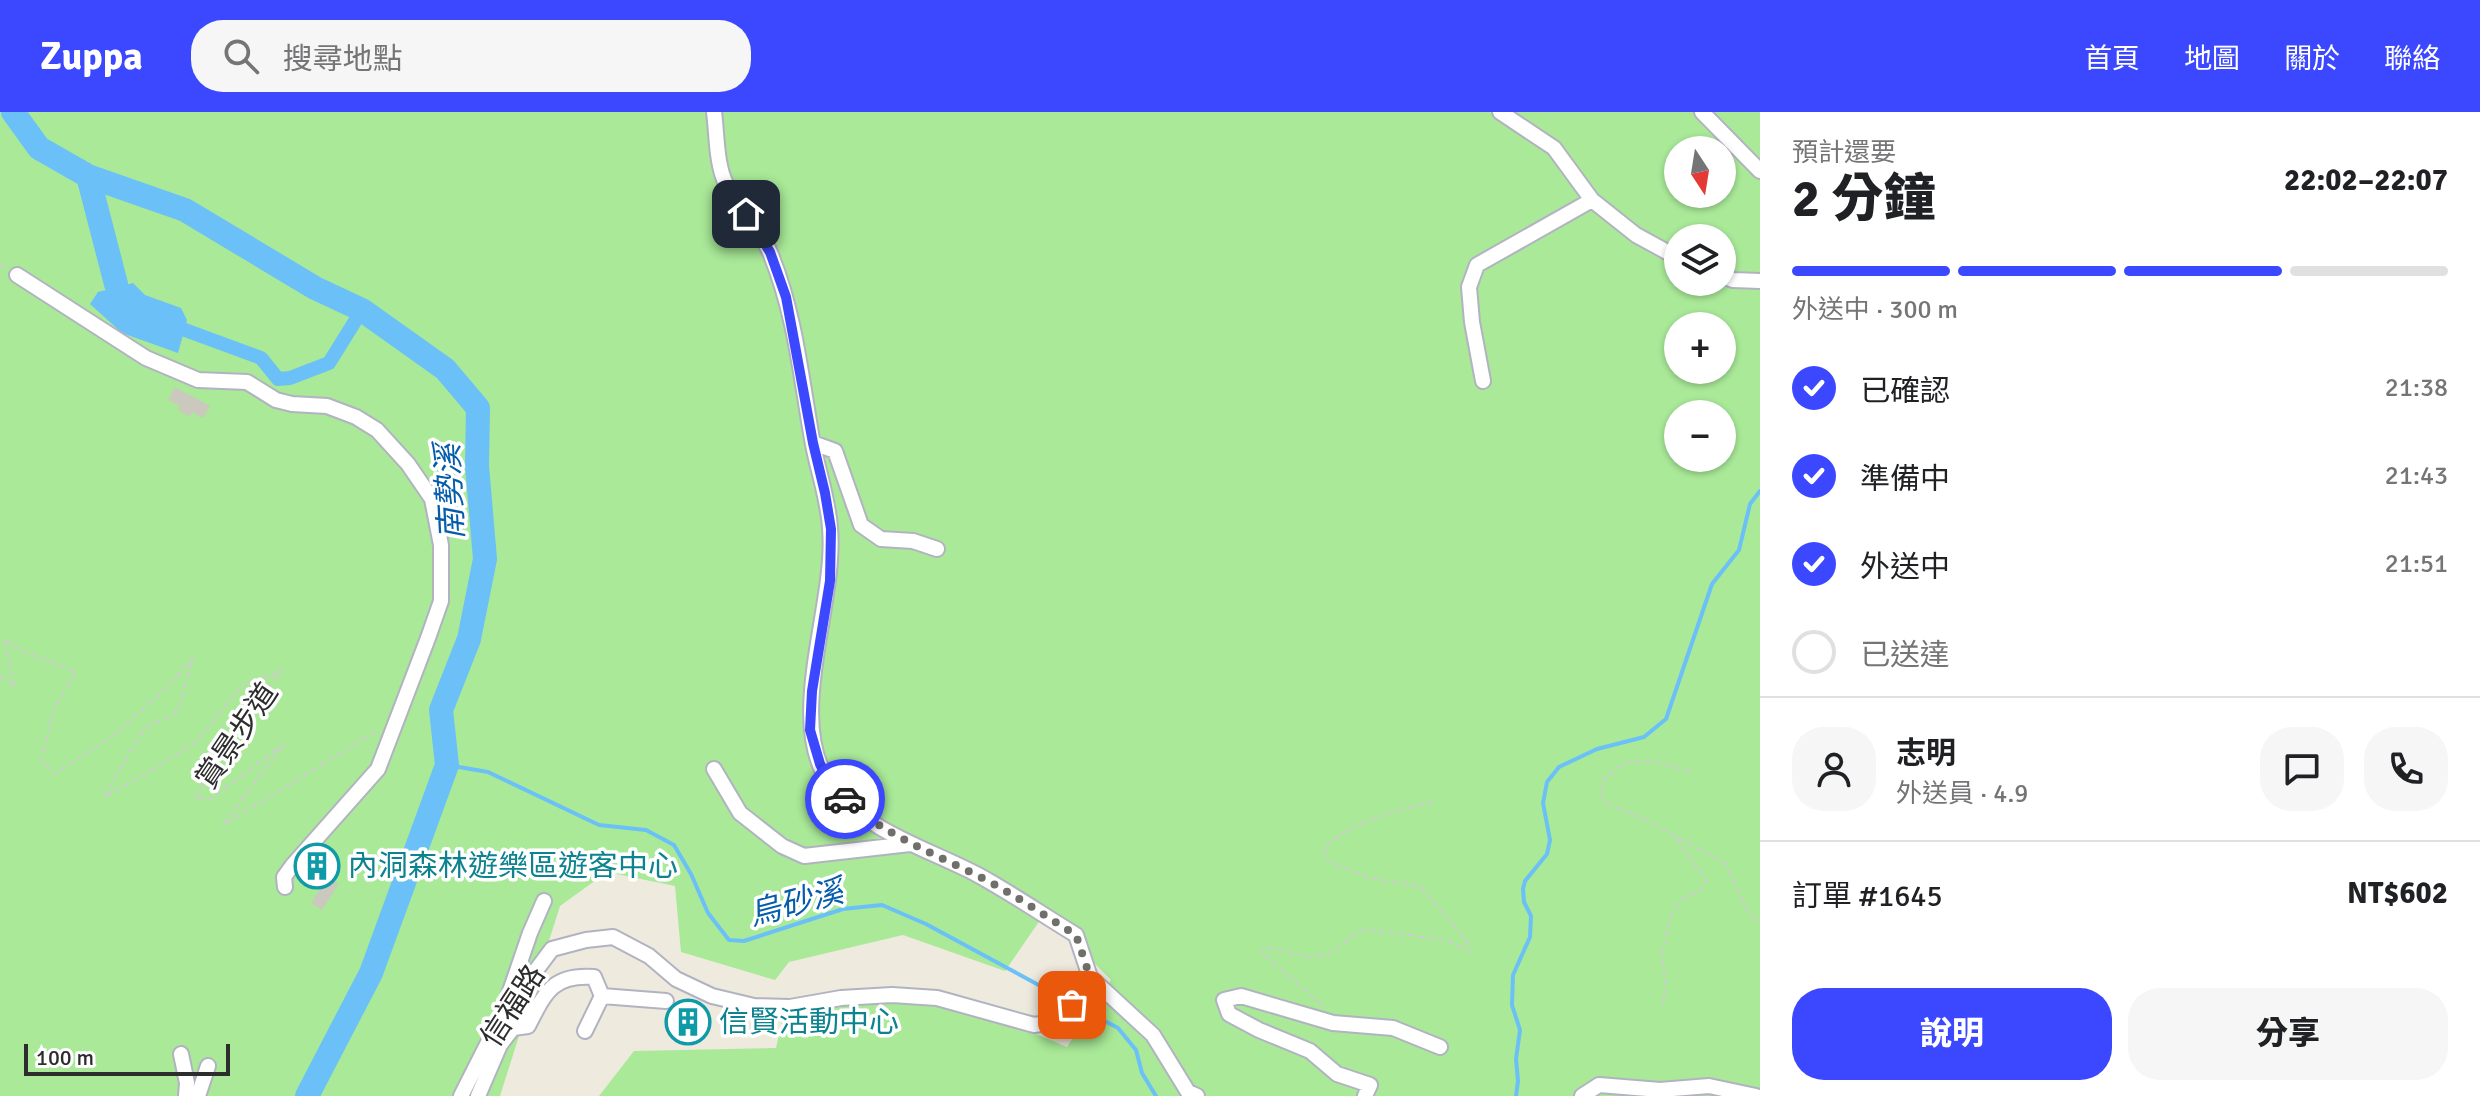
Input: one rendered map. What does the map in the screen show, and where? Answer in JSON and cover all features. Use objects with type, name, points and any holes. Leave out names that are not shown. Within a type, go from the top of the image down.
[{"type":"street","points":[[714,112],[725,182],[770,252],[786,297],[827,505],[830,581],[812,691],[810,730],[820,764],[833,788],[866,818],[910,844],[978,875],[1076,935],[1090,977],[1153,1035],[1188,1092],[1197,1096]]},
{"type":"street","points":[[1500,112],[1554,148],[1592,200],[1636,235],[1664,250]]},
{"type":"street","points":[[1702,112],[1760,171]]},
{"type":"street","points":[[1483,381],[1469,287],[1477,265],[1592,200]]},
{"type":"street","points":[[17,275],[146,358],[198,380],[247,382],[276,400],[327,406],[356,417],[377,430],[408,464],[432,499],[441,545],[441,601],[378,769],[292,866],[284,877],[285,887]]},
{"type":"street","points":[[1736,280],[1760,281]]},
{"type":"street","points":[[813,443],[835,451],[861,525],[881,539],[913,541],[937,549]]},
{"type":"street","points":[[714,769],[740,813],[782,846],[804,856],[910,844]]},
{"type":"street","points":[[501,1017],[544,901]]},
{"type":"street","name":"信福路","points":[[461,1096],[501,1017],[552,949],[586,940],[613,937],[649,956],[676,979],[712,996],[754,1006],[790,1007],[841,998],[892,995],[937,998],[1034,1025],[1061,1021],[1090,977]]},
{"type":"street","points":[[513,1028],[528,1026],[548,988],[576,975],[594,977],[602,996],[585,1031]]},
{"type":"street","points":[[478,1096],[500,1045],[524,1009],[527,983]]},
{"type":"street","points":[[602,996],[666,1001]]},
{"type":"street","points":[[1365,1096],[1370,1085],[1337,1074],[1310,1051],[1229,1014],[1224,1000],[1241,996],[1333,1023],[1393,1028],[1440,1047]]},
{"type":"street","points":[[181,1054],[187,1083],[186,1096]]},
{"type":"street","points":[[198,1096],[208,1066]]},
{"type":"street","points":[[1582,1096],[1599,1085],[1660,1090],[1709,1086],[1756,1096]]},
{"type":"path","name":"賞景步道","points":[[0,675],[15,687],[4,639],[22,651],[76,672],[54,709],[41,760],[54,774],[113,736],[167,687],[193,658],[178,711],[144,729],[104,797],[197,741],[242,685],[283,670],[245,715],[195,798],[209,800],[284,744],[223,825],[396,719]]},
{"type":"path","points":[[1690,771],[1632,759],[1611,770],[1600,785],[1604,802],[1644,819],[1725,863],[1750,915],[1760,921]]},
{"type":"path","points":[[1333,1023],[1319,1000],[1261,951],[1268,947],[1309,957],[1330,954],[1358,931],[1374,930],[1445,940],[1470,951],[1467,941],[1420,886],[1356,873],[1328,861],[1324,848],[1335,837],[1386,814],[1432,802]]},
{"type":"path","points":[[1663,1005],[1666,980],[1661,957],[1672,911],[1684,898],[1700,891],[1707,880],[1674,837]]},
{"type":"green space","points":[[0,112],[1760,112],[1760,1096],[599,1096],[634,1051],[776,1048],[786,1003],[943,995],[1067,1047],[1111,980],[1045,913],[1005,971],[903,935],[789,962],[775,980],[681,952],[675,886],[607,872],[560,906],[500,1096],[0,1096]]},
{"type":"water","points":[[133,283],[145,295],[181,308],[187,320],[178,353],[122,333],[90,304],[98,292]]},
{"type":"building","points":[[175,387],[210,406],[203,418],[192,412],[190,417],[178,410],[180,406],[168,400]]},
{"type":"building","points":[[318,852],[338,885],[322,910],[311,903],[320,889],[306,865]]},
{"type":"building","name":"信賢活動中心","points":[[677,1008],[704,1015],[699,1035],[672,1028]]},
{"type":"waterway","name":"南勢溪","points":[[13,112],[39,148],[88,176],[185,210],[315,288],[362,310],[445,369],[478,408],[477,466],[485,559],[469,639],[441,710],[447,765],[371,973],[307,1096]]},
{"type":"waterway","points":[[88,176],[116,284]]},
{"type":"waterway","points":[[166,323],[261,358],[278,379],[290,378],[329,363],[362,310]]},
{"type":"waterway","points":[[1516,1096],[1520,1030],[1512,1005],[1513,975],[1530,937],[1531,916],[1524,902],[1525,881],[1547,854],[1550,840],[1543,803],[1547,782],[1559,767],[1597,749],[1644,737],[1666,719],[1712,584],[1739,550],[1750,504],[1760,491]]},
{"type":"waterway","name":"烏砂溪","points":[[447,765],[488,772],[599,825],[646,830],[674,845],[708,913],[729,940],[744,941],[843,909],[882,905],[926,924],[1070,1002]]},
{"type":"waterway","name":"烏砂溪","points":[[1077,1006],[1118,1028],[1136,1050],[1142,1073],[1156,1096]]},
{"type":"way so far","points":[[845,799],[866,818],[910,844],[978,875],[1076,935],[1090,977],[1072,1005]]},
{"type":"place","name":"內洞森林遊樂區遊客中心","points":[[317,866]]},
{"type":"place","name":"信賢活動中心","points":[[688,1022]]},
{"type":"route","points":[[746,214],[770,252],[786,297],[825,493],[831,529],[830,581],[812,691],[810,730],[820,764],[833,788],[845,799]]}]
